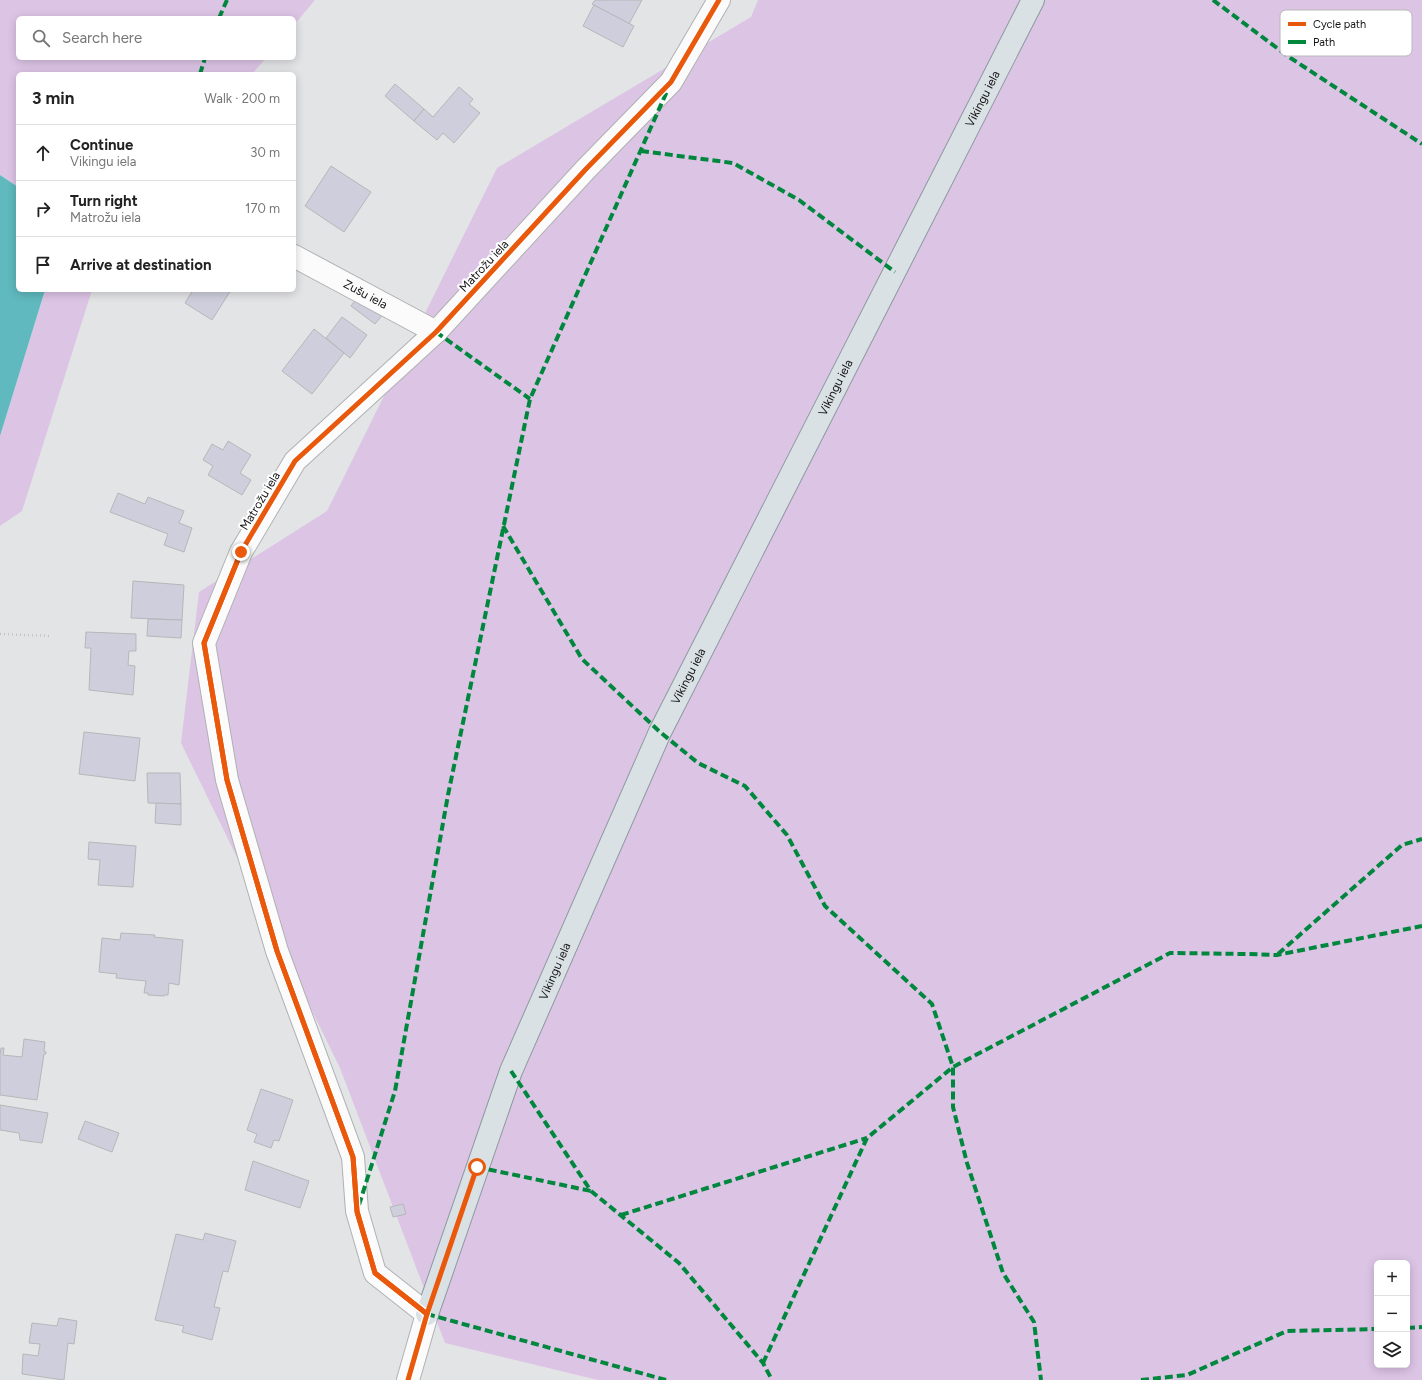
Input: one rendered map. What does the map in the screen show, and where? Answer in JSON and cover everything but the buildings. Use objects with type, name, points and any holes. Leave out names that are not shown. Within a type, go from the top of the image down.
[{"type":"main road","name":"Vikingu iela","points":[[427,1314],[511,1071],[660,732],[1033,0]]},
{"type":"street","name":"Matrožu iela","points":[[427,1314],[375,1273],[357,1212],[353,1157],[277,951],[227,780],[204,643],[241,552],[295,461],[436,332],[586,169],[671,82],[719,0]]},
{"type":"street","name":"Zušu iela","points":[[296,257],[436,332]]},
{"type":"street","name":"Vikingu iela","points":[[408,1380],[427,1314]]},
{"type":"path","points":[[0,634],[52,636]]},
{"type":"shaded area","points":[[0,0],[315,0],[296,23],[296,16],[16,16],[16,60],[264,60],[254,72],[16,72],[16,186],[0,175]]},
{"type":"shaded area","points":[[758,0],[1422,0],[1422,1380],[598,1380],[445,1343],[340,1068],[181,743],[199,592],[327,511],[497,168],[751,17]]},
{"type":"shaded area","points":[[44,292],[91,292],[22,511],[0,526],[0,436]]},
{"type":"water","points":[[0,175],[16,186],[16,292],[44,292],[0,436]]},
{"type":"marked path","points":[[220,16],[227,0]]},
{"type":"marked path","points":[[1213,0],[1280,50]]},
{"type":"marked path","points":[[1288,56],[1422,144]]},
{"type":"marked path","points":[[201,72],[204,60]]},
{"type":"marked path","points":[[359,1205],[395,1091],[448,795],[530,399],[668,89]]},
{"type":"marked path","points":[[641,151],[733,163],[799,200],[895,272]]},
{"type":"marked path","points":[[436,332],[530,399]]},
{"type":"marked path","points":[[503,526],[582,659],[660,732],[698,763],[745,786],[787,835],[825,906],[932,1004],[953,1067],[953,1107],[967,1163],[1003,1273],[1034,1322],[1041,1380]]},
{"type":"marked path","points":[[1278,954],[1402,845],[1422,839]]},
{"type":"marked path","points":[[763,1363],[867,1138],[953,1067],[1170,953],[1277,955],[1422,926]]},
{"type":"marked path","points":[[511,1071],[591,1191],[679,1263],[763,1363],[772,1380]]},
{"type":"marked path","points":[[621,1215],[867,1138]]},
{"type":"marked path","points":[[477,1167],[591,1191]]},
{"type":"marked path","points":[[427,1314],[666,1380]]},
{"type":"marked path","points":[[1410,1328],[1422,1327]]},
{"type":"marked path","points":[[1141,1380],[1187,1375],[1287,1331],[1374,1329]]},
{"type":"cycle path","points":[[408,1380],[427,1314],[375,1273],[357,1211],[353,1157],[277,951],[227,780],[204,643],[241,552],[295,461],[436,332],[586,169],[671,82],[719,0]]},
{"type":"route","points":[[241,552],[204,643],[227,780],[277,951],[353,1157],[357,1212],[375,1273],[427,1314],[477,1167]]}]
